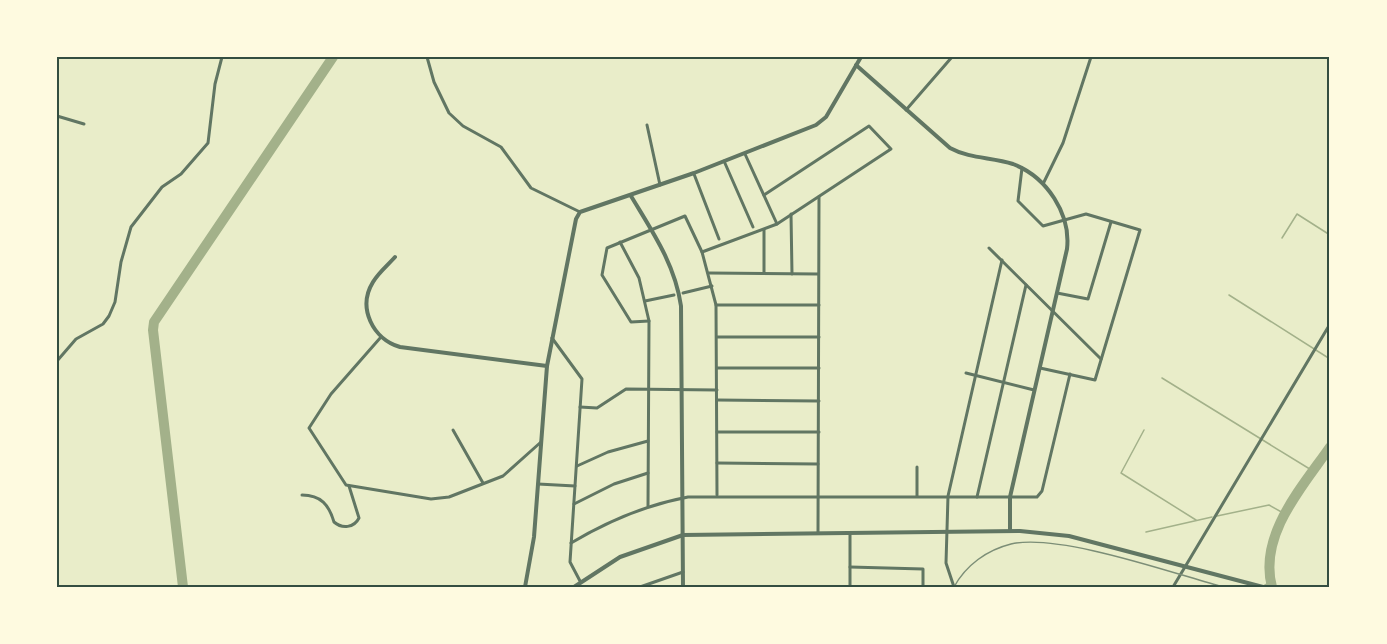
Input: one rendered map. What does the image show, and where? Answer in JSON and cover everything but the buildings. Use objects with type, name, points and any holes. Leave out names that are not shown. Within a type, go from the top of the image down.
[{"type":"street","points":[[57,361],[76,339],[103,324],[109,316],[115,302],[121,262],[131,227],[162,187],[181,174],[208,142],[215,84],[222,57]]},
{"type":"street","points":[[427,57],[434,82],[449,113],[464,126],[501,147],[531,188],[580,212],[631,196],[745,154],[820,122],[861,57]]},
{"type":"street","points":[[906,110],[952,57]]},
{"type":"street","points":[[1042,184],[1063,143],[1091,57]]},
{"type":"street","points":[[856,66],[954,150],[1022,168],[1042,184],[1057,203],[1065,219],[1067,244],[1010,497],[1010,531]]},
{"type":"street","points":[[57,116],[84,124]]},
{"type":"street","points":[[647,124],[660,185]]},
{"type":"street","points":[[702,252],[777,224],[891,149],[869,126],[764,195]]},
{"type":"street","points":[[745,154],[777,224]]},
{"type":"street","points":[[724,161],[753,227]]},
{"type":"street","points":[[1022,168],[1018,201],[1043,225],[1086,214],[1140,230],[1095,380],[1040,368]]},
{"type":"street","points":[[694,173],[719,239]]},
{"type":"street","points":[[631,196],[664,252],[679,294],[682,318],[683,587]]},
{"type":"street","points":[[819,197],[819,533]]},
{"type":"street","points":[[525,587],[534,537],[551,337],[573,228],[580,212]]},
{"type":"street","points":[[791,214],[792,274]]},
{"type":"street","points":[[649,321],[631,322],[602,275],[607,248],[685,216],[702,252],[716,305],[717,495]]},
{"type":"street","points":[[1057,293],[1088,299],[1111,222]]},
{"type":"street","points":[[764,230],[764,274]]},
{"type":"street","points":[[620,242],[639,278],[649,321],[648,506]]},
{"type":"street","points":[[989,248],[1101,359]]},
{"type":"street","points":[[395,257],[372,283],[368,294],[370,321],[381,337],[400,347],[547,366]]},
{"type":"street","points":[[954,587],[947,569],[948,496],[1002,260]]},
{"type":"street","points":[[709,273],[819,274]]},
{"type":"street","points":[[977,496],[1026,285]]},
{"type":"street","points":[[682,293],[712,286]]},
{"type":"street","points":[[645,301],[674,295]]},
{"type":"street","points":[[716,305],[819,305]]},
{"type":"street","points":[[1173,587],[1330,324]]},
{"type":"street","points":[[717,337],[819,336]]},
{"type":"street","points":[[381,337],[331,394],[309,428],[344,483],[350,486],[431,499],[449,497],[503,476],[541,442]]},
{"type":"street","points":[[551,337],[582,379],[571,543],[571,568],[580,581]]},
{"type":"street","points":[[717,368],[819,368]]},
{"type":"street","points":[[966,374],[1035,390]]},
{"type":"street","points":[[571,543],[621,516],[648,506],[683,498],[717,495],[1037,497],[1041,494],[1070,374]]},
{"type":"street","points":[[580,407],[597,408],[626,388],[717,390]]},
{"type":"street","points":[[717,400],[819,401]]},
{"type":"street","points":[[453,430],[483,484]]},
{"type":"street","points":[[717,432],[819,432]]},
{"type":"street","points":[[576,466],[608,452],[648,441]]},
{"type":"street","points":[[717,463],[819,464]]},
{"type":"street","points":[[917,467],[917,496]]},
{"type":"street","points":[[574,504],[615,484],[648,473]]},
{"type":"street","points":[[538,484],[575,486]]},
{"type":"street","points":[[302,495],[321,499],[330,510],[334,522],[345,527],[353,525],[359,518],[350,486]]},
{"type":"street","points":[[574,587],[620,557],[683,535],[1010,531],[1050,533],[1105,545],[1263,587]]},
{"type":"street","points":[[850,533],[850,587]]},
{"type":"street","points":[[850,567],[923,569],[923,587]]},
{"type":"street","points":[[640,587],[683,572]]},
{"type":"waterway","points":[[183,587],[153,330],[154,322],[333,57]]},
{"type":"waterway","points":[[1282,238],[1297,214],[1330,235]]},
{"type":"waterway","points":[[1229,295],[1330,359]]},
{"type":"waterway","points":[[1162,378],[1313,471]]},
{"type":"waterway","points":[[1144,430],[1121,473],[1196,520]]},
{"type":"waterway","points":[[1272,587],[1269,568],[1271,549],[1277,530],[1296,495],[1330,447]]},
{"type":"waterway","points":[[1217,516],[1269,505],[1285,514]]},
{"type":"waterway","points":[[1146,532],[1212,517]]},
{"type":"waterway","points":[[1262,587],[1270,582]]},
{"type":"tram line","points":[[954,587],[971,565],[986,554],[1011,544],[1032,542],[1057,544],[1116,556],[1223,587]]}]
